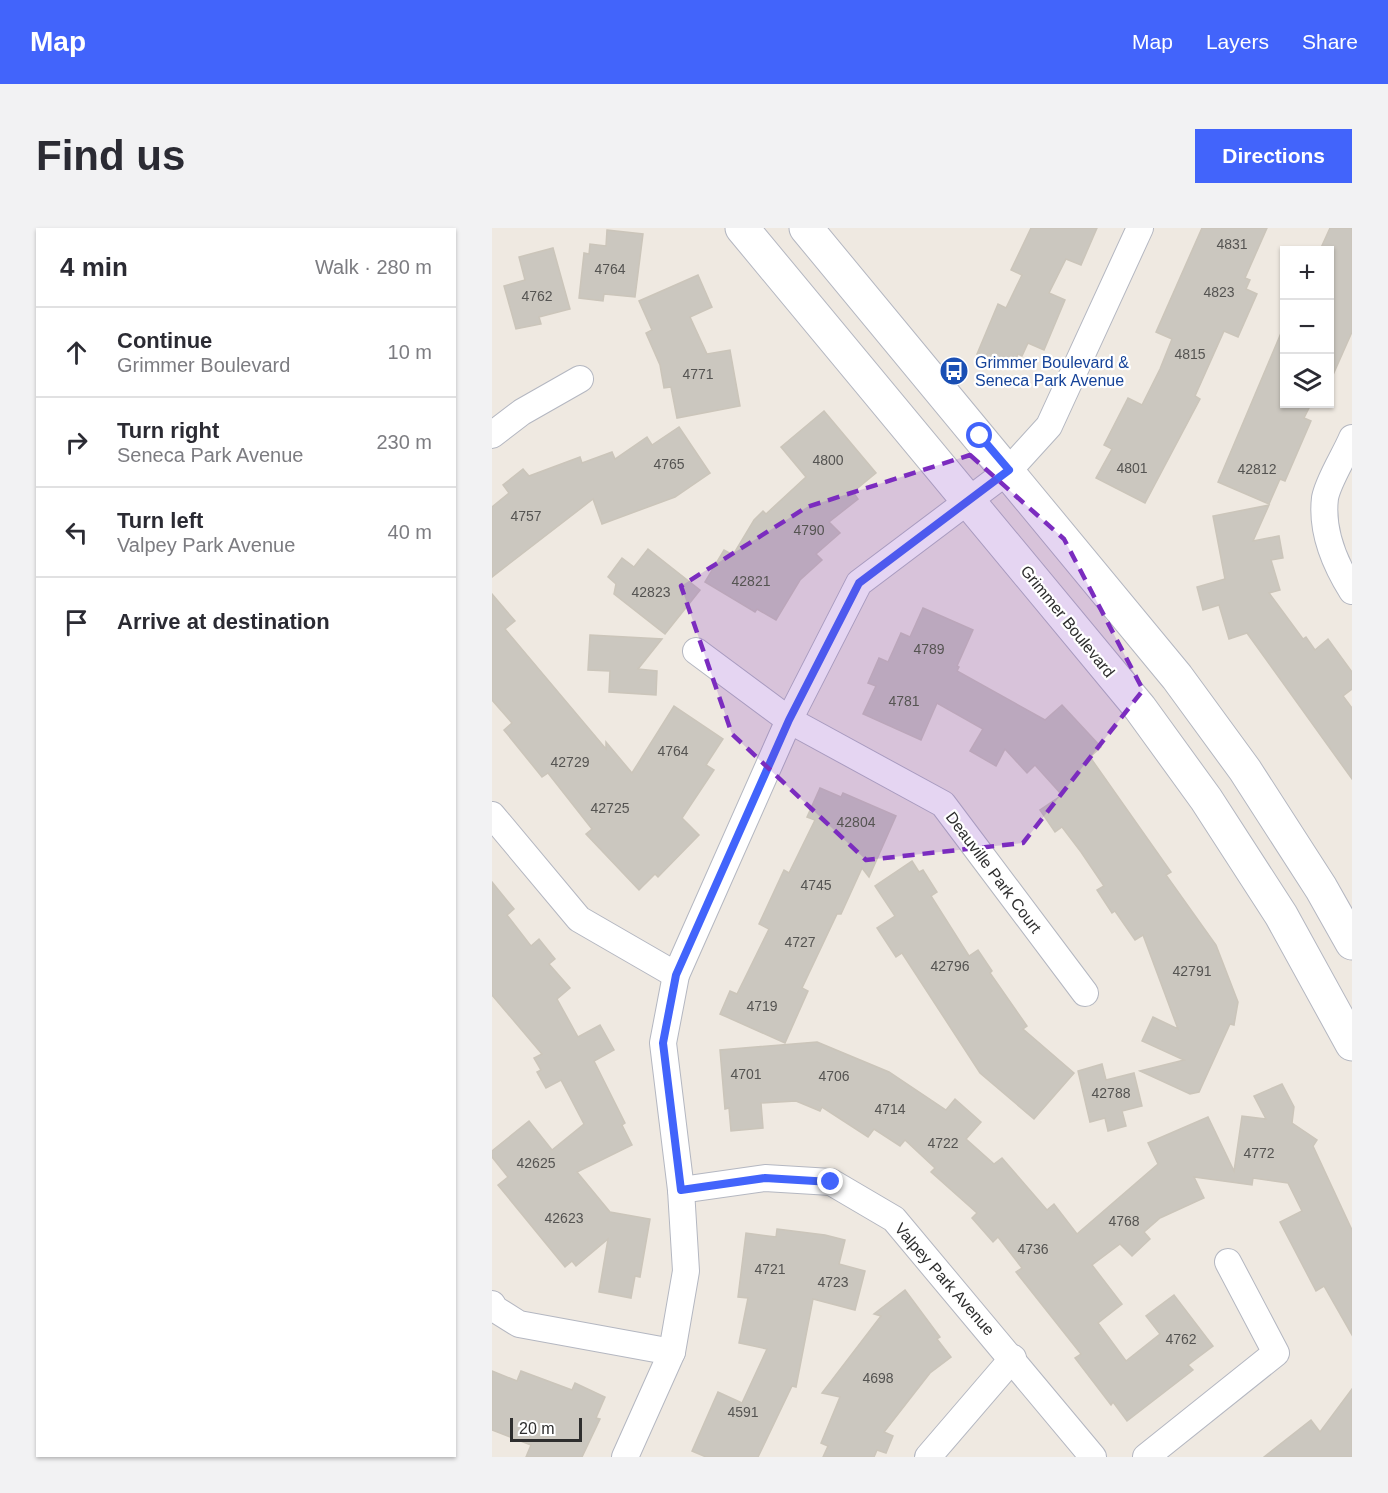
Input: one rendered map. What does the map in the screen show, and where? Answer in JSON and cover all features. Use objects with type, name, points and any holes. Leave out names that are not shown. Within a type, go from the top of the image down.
[{"type":"main road","name":"Grimmer Boulevard","points":[[742,228],[1140,708],[1206,799],[1281,915],[1352,1044]]},
{"type":"main road","points":[[806,228],[1009,470],[1177,677],[1232,752],[1321,888],[1352,943]]},
{"type":"street","points":[[625,1457],[672,1352],[686,1271],[681,1190],[663,1043],[676,975],[789,720],[859,583],[1009,470],[1049,426],[1140,228]]},
{"type":"street","points":[[492,435],[522,412],[580,378]]},
{"type":"street","points":[[1352,438],[1325,496],[1325,523],[1332,552],[1352,591]]},
{"type":"street","name":"Deauville Park Court","points":[[696,651],[789,720],[943,804],[1085,993]]},
{"type":"street","points":[[492,815],[579,919],[676,975]]},
{"type":"street","name":"Valpey Park Avenue","points":[[681,1190],[765,1178],[831,1182],[894,1219],[1013,1358],[1093,1457]]},
{"type":"street","points":[[1146,1457],[1276,1353],[1228,1262]]},
{"type":"street","points":[[492,1304],[495,1309],[519,1324],[672,1352]]},
{"type":"street","points":[[928,1457],[1013,1358]]},
{"type":"highlighted area","points":[[970,455],[1064,539],[1143,690],[1023,843],[866,860],[732,734],[681,586],[807,507]]},
{"type":"building","points":[[1031,228],[1097,228],[1081,265],[1066,259],[1049,293],[1065,300],[1044,350],[1028,343],[1022,356],[1018,354],[1012,369],[977,354],[998,304],[1006,308],[1022,275],[1011,270]]},
{"type":"building","points":[[1202,228],[1267,228],[1245,278],[1250,280],[1246,289],[1257,294],[1238,337],[1224,331],[1195,396],[1200,399],[1145,503],[1096,478],[1112,449],[1104,445],[1128,398],[1142,405],[1160,369],[1172,339],[1156,332]]},
{"type":"building","points":[[1330,228],[1352,228],[1352,332],[1334,373],[1334,246],[1322,246]]},
{"type":"building","points":[[607,230],[643,234],[635,297],[604,294],[603,301],[579,298],[584,253],[589,254],[590,244],[606,246]]},
{"type":"building","points":[[553,248],[570,309],[539,317],[541,324],[516,329],[504,286],[525,280],[519,257]]},
{"type":"building","points":[[698,275],[712,307],[690,317],[707,354],[730,350],[740,406],[677,418],[671,387],[664,388],[660,365],[646,333],[652,330],[639,301]]},
{"type":"building","points":[[1280,335],[1280,408],[1309,408],[1304,418],[1311,421],[1285,481],[1280,479],[1269,504],[1218,482]]},
{"type":"building","points":[[824,411],[876,473],[853,492],[858,499],[829,522],[840,533],[816,554],[822,560],[800,580],[776,620],[757,609],[755,612],[705,582],[724,550],[733,555],[754,520],[763,511],[766,514],[806,477],[781,447]]},
{"type":"building","points":[[679,427],[710,473],[675,497],[602,524],[593,499],[492,577],[492,507],[509,493],[503,485],[523,469],[529,476],[580,457],[582,463],[612,452],[615,459],[647,437],[652,445]]},
{"type":"building","points":[[1269,505],[1253,541],[1279,536],[1283,558],[1271,560],[1280,590],[1269,593],[1303,639],[1306,637],[1315,650],[1328,639],[1352,672],[1352,689],[1343,696],[1352,708],[1352,779],[1247,633],[1229,639],[1219,605],[1203,610],[1197,587],[1225,579],[1213,516]]},
{"type":"building","points":[[648,549],[700,590],[665,634],[614,594],[616,584],[608,577],[622,558],[634,567]]},
{"type":"building","points":[[492,594],[515,621],[505,629],[606,749],[606,742],[632,773],[674,706],[723,739],[706,765],[714,770],[682,818],[699,835],[658,877],[655,874],[639,890],[586,834],[592,829],[548,773],[542,777],[504,730],[512,723],[492,700]]},
{"type":"building","points":[[923,608],[973,630],[957,666],[959,667],[957,671],[1045,720],[1062,705],[1101,747],[1090,757],[1171,872],[1166,875],[1216,945],[1238,1002],[1234,1025],[1230,1024],[1199,1092],[1190,1094],[1140,1071],[1184,1060],[1142,1041],[1153,1017],[1178,1029],[1143,935],[1135,940],[1115,911],[1112,913],[1097,890],[1104,886],[1081,852],[1062,827],[1055,832],[1040,810],[1062,795],[1035,765],[1027,773],[1005,749],[996,766],[970,751],[983,729],[937,703],[921,740],[863,714],[876,686],[868,683],[879,658],[888,662],[901,633],[910,637]]},
{"type":"building","points":[[590,635],[662,639],[638,669],[657,671],[656,695],[609,692],[610,671],[588,670]]},
{"type":"building","points":[[820,788],[841,797],[843,793],[896,816],[869,877],[862,868],[841,914],[837,914],[802,988],[808,991],[785,1043],[720,1014],[730,991],[737,994],[769,929],[759,924],[784,870],[789,873],[815,820],[807,817]]},
{"type":"building","points":[[912,861],[919,872],[923,870],[937,892],[931,896],[969,956],[978,950],[992,971],[990,973],[1027,1026],[1023,1029],[1074,1073],[1034,1119],[980,1073],[902,953],[896,957],[877,928],[895,916],[875,886]]},
{"type":"building","points":[[492,882],[514,909],[507,915],[531,946],[539,939],[555,959],[549,964],[570,988],[557,999],[578,1037],[600,1025],[614,1050],[594,1061],[625,1123],[622,1125],[632,1145],[577,1172],[610,1212],[650,1219],[640,1277],[635,1276],[631,1298],[599,1292],[608,1239],[576,1266],[572,1261],[565,1267],[498,1185],[508,1177],[492,1157],[492,1151],[529,1121],[552,1150],[584,1124],[561,1080],[546,1088],[537,1072],[541,1070],[534,1058],[542,1054],[492,995]]},
{"type":"building","points":[[817,1042],[889,1072],[946,1110],[955,1099],[981,1122],[966,1139],[994,1164],[1002,1158],[1047,1210],[1054,1204],[1077,1234],[1158,1164],[1148,1143],[1208,1117],[1234,1171],[1242,1116],[1266,1119],[1254,1096],[1282,1084],[1294,1107],[1292,1123],[1317,1140],[1313,1146],[1352,1230],[1352,1335],[1324,1286],[1316,1291],[1280,1222],[1302,1211],[1288,1183],[1253,1178],[1252,1185],[1194,1177],[1204,1198],[1160,1218],[1144,1232],[1150,1239],[1132,1256],[1120,1244],[1092,1265],[1122,1304],[1098,1323],[1126,1361],[1160,1334],[1146,1316],[1174,1295],[1213,1346],[1188,1365],[1193,1370],[1127,1421],[1113,1402],[1111,1405],[1075,1358],[1081,1354],[1016,1272],[1022,1268],[998,1237],[993,1242],[972,1218],[977,1213],[931,1172],[935,1168],[905,1140],[900,1146],[874,1129],[868,1137],[822,1107],[820,1111],[796,1101],[761,1103],[763,1128],[731,1131],[729,1108],[725,1109],[720,1050]]},
{"type":"building","points":[[1102,1064],[1106,1080],[1134,1073],[1142,1106],[1122,1111],[1126,1126],[1108,1131],[1105,1118],[1090,1122],[1078,1071]]},
{"type":"building","points":[[777,1229],[845,1240],[839,1264],[865,1271],[855,1310],[813,1299],[796,1387],[792,1386],[758,1457],[706,1457],[692,1451],[718,1392],[742,1403],[767,1349],[739,1343],[748,1298],[738,1297],[746,1233],[776,1237]]},
{"type":"building","points":[[905,1290],[940,1337],[937,1339],[951,1357],[930,1373],[884,1432],[893,1436],[886,1453],[877,1450],[874,1457],[823,1457],[828,1446],[821,1443],[840,1397],[822,1393],[881,1316],[874,1314]]},
{"type":"building","points":[[492,1371],[517,1381],[521,1371],[572,1390],[575,1383],[605,1397],[596,1418],[600,1419],[582,1457],[526,1457],[531,1445],[492,1430]]},
{"type":"building","points":[[1352,1389],[1352,1457],[1264,1457],[1311,1420],[1320,1432]]},
{"type":"place","name":"Grimmer Boulevard & Seneca Park Avenue","points":[[954,371]]},
{"type":"route","points":[[831,1182],[765,1178],[681,1190],[663,1043],[676,975],[789,720],[859,583],[1009,470],[980,436]]}]
